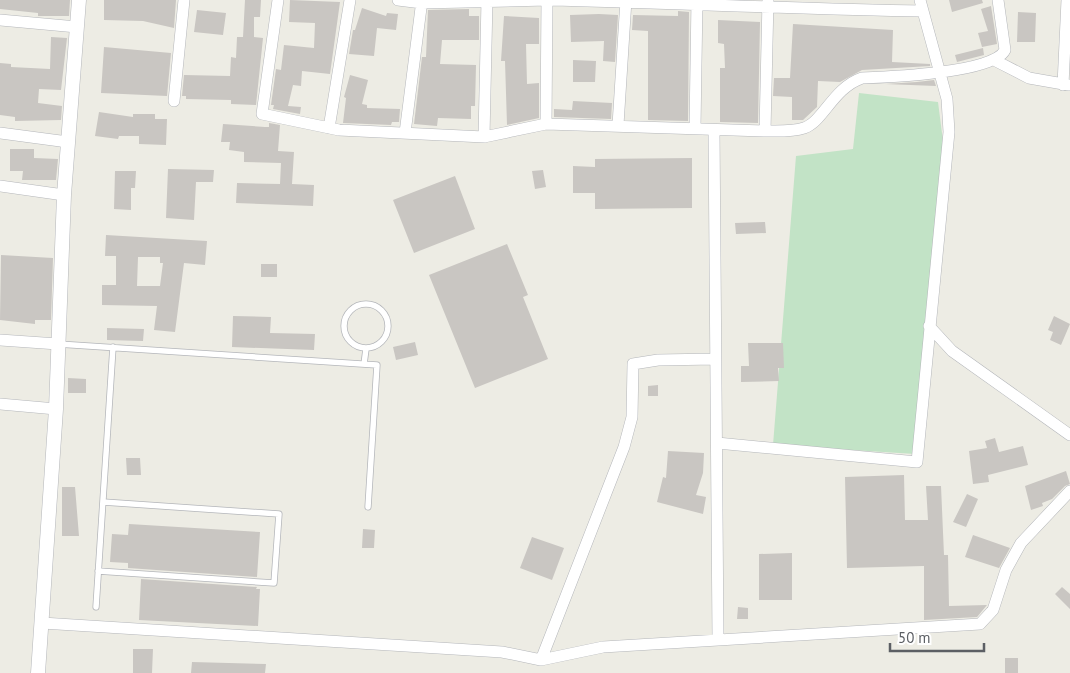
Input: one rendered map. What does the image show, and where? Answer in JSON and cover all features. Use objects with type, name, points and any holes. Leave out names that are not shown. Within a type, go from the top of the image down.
[{"type":"street","points":[[38,673],[56,409],[64,195],[79,0]]},
{"type":"street","points":[[174,101],[184,0]]},
{"type":"street","points":[[278,0],[262,114],[329,128],[484,136],[546,124],[765,131],[788,131],[806,128],[817,118],[838,92],[852,82],[862,78],[939,73],[996,61],[1005,50],[998,0]]},
{"type":"street","points":[[329,128],[350,0]]},
{"type":"street","points":[[398,0],[548,0],[921,6],[947,100],[949,138],[917,462],[717,443]]},
{"type":"street","points":[[546,124],[548,0]]},
{"type":"street","points":[[996,61],[1029,78],[1067,85],[1067,0]]},
{"type":"street","points":[[405,133],[422,1]]},
{"type":"street","points":[[484,136],[487,1]]},
{"type":"street","points":[[618,125],[626,1]]},
{"type":"street","points":[[695,128],[696,2]]},
{"type":"street","points":[[765,131],[767,4]]},
{"type":"street","points":[[0,20],[77,27]]},
{"type":"street","points":[[714,130],[718,639]]},
{"type":"street","points":[[0,133],[68,142]]},
{"type":"street","points":[[0,186],[64,195]]},
{"type":"street","points":[[930,326],[952,351],[1070,435]]},
{"type":"street","points":[[0,340],[58,344]]},
{"type":"street","points":[[541,660],[624,447],[632,417],[631,368],[633,364],[658,360],[715,358]]},
{"type":"street","points":[[0,404],[56,409]]},
{"type":"street","points":[[42,623],[494,651],[541,660],[603,648],[718,639],[980,624],[993,610],[1006,570],[1021,543],[1070,492]]},
{"type":"lane","points":[[366,304],[379,308],[388,319],[388,333],[380,344],[366,349],[353,345],[345,334],[344,320],[352,308],[366,304]]},
{"type":"lane","points":[[58,344],[377,365],[368,507]]},
{"type":"lane","points":[[96,606],[113,348]]},
{"type":"lane","points":[[364,364],[366,349]]},
{"type":"lane","points":[[98,571],[274,583],[279,514],[103,502]]},
{"type":"green space","points":[[859,93],[938,102],[943,141],[915,454],[773,445],[796,156],[853,149]]},
{"type":"building","points":[[0,0],[70,0],[69,16],[38,16],[38,13],[0,9]]},
{"type":"building","points":[[104,0],[176,0],[174,28],[143,21],[104,20]]},
{"type":"building","points":[[245,0],[261,0],[260,17],[254,17],[254,37],[263,38],[256,105],[231,104],[231,100],[186,99],[186,96],[182,96],[184,75],[230,76],[231,57],[236,58],[237,37],[243,37]]},
{"type":"building","points":[[290,0],[340,2],[330,74],[302,71],[301,86],[293,85],[288,106],[301,107],[300,114],[273,109],[274,105],[271,105],[276,69],[281,70],[284,45],[314,48],[315,23],[289,22]]},
{"type":"building","points":[[949,0],[982,0],[983,3],[952,12]]},
{"type":"building","points":[[991,6],[997,44],[982,47],[978,33],[988,31],[981,9]]},
{"type":"building","points":[[362,8],[386,16],[387,13],[398,14],[396,30],[377,28],[374,56],[349,54],[353,30],[355,30]]},
{"type":"building","points":[[469,9],[469,16],[479,16],[479,40],[442,40],[440,64],[476,65],[475,106],[471,106],[471,119],[438,118],[437,126],[414,124],[422,57],[426,57],[428,10]]},
{"type":"building","points":[[197,10],[226,13],[223,35],[194,32]]},
{"type":"building","points":[[678,11],[689,12],[688,121],[648,120],[648,31],[632,30],[633,15],[678,16]]},
{"type":"building","points":[[1018,12],[1036,13],[1035,42],[1017,42]]},
{"type":"building","points":[[570,15],[618,15],[615,62],[603,61],[604,41],[571,42]]},
{"type":"building","points":[[504,16],[539,18],[539,44],[526,44],[527,84],[539,83],[539,118],[507,125],[505,61],[501,61]]},
{"type":"building","points":[[718,20],[760,22],[758,123],[720,122],[720,68],[725,68],[724,44],[718,43]]},
{"type":"building","points":[[793,24],[893,30],[892,62],[930,64],[930,66],[862,70],[840,82],[818,81],[817,107],[803,120],[792,120],[792,97],[773,96],[774,78],[790,78]]},
{"type":"building","points":[[51,37],[67,38],[61,90],[39,89],[38,103],[62,106],[61,120],[15,121],[15,117],[0,115],[0,63],[11,64],[11,67],[50,69]]},
{"type":"building","points":[[104,47],[171,53],[167,96],[101,93]]},
{"type":"building","points":[[983,48],[984,55],[957,62],[955,55]]},
{"type":"building","points":[[573,60],[596,61],[595,82],[573,82]]},
{"type":"building","points":[[350,75],[368,80],[362,104],[367,105],[367,108],[400,109],[399,122],[392,122],[391,125],[343,123],[346,98],[344,97]]},
{"type":"building","points":[[934,80],[936,86],[885,84],[917,82]]},
{"type":"building","points":[[573,101],[612,103],[611,119],[554,117],[554,109],[572,110]]},
{"type":"building","points":[[99,112],[133,117],[133,114],[155,114],[155,119],[167,119],[166,145],[139,144],[139,136],[119,136],[118,139],[95,136]]},
{"type":"building","points":[[269,123],[280,125],[278,151],[294,152],[292,184],[314,185],[313,206],[236,203],[237,183],[280,184],[281,163],[244,162],[244,152],[229,150],[230,142],[221,142],[223,124],[269,127]]},
{"type":"building","points":[[10,149],[34,149],[34,158],[58,159],[56,180],[22,180],[23,171],[10,171]]},
{"type":"building","points":[[692,158],[692,208],[595,209],[595,193],[573,193],[573,166],[595,167],[595,159]]},
{"type":"building","points":[[168,169],[214,170],[213,182],[196,182],[194,220],[166,218]]},
{"type":"building","points":[[543,170],[546,187],[535,189],[532,171]]},
{"type":"building","points":[[115,171],[136,171],[135,188],[131,188],[131,210],[114,209]]},
{"type":"building","points":[[455,176],[475,229],[414,253],[393,200]]},
{"type":"building","points":[[765,222],[766,233],[736,234],[735,223]]},
{"type":"building","points":[[106,235],[207,241],[205,265],[184,263],[175,332],[154,330],[157,306],[102,305],[102,285],[116,285],[116,256],[105,256]],"holes":[[[138,257],[160,257],[160,263],[163,263],[160,286],[137,286]]]},
{"type":"building","points":[[507,244],[528,295],[523,297],[548,359],[475,388],[429,275]]},
{"type":"building","points":[[1,255],[53,258],[51,320],[35,320],[35,324],[0,320]]},
{"type":"building","points":[[261,264],[277,264],[277,277],[261,277]]},
{"type":"building","points":[[233,316],[271,317],[270,333],[315,334],[314,350],[232,347]]},
{"type":"building","points":[[1054,316],[1070,324],[1061,345],[1050,340],[1053,332],[1048,330]]},
{"type":"building","points":[[107,328],[144,329],[143,341],[107,340]]},
{"type":"building","points":[[415,342],[418,355],[396,360],[393,347]]},
{"type":"building","points":[[748,343],[783,343],[784,368],[778,368],[779,381],[741,382],[741,366],[749,366]]},
{"type":"building","points":[[68,378],[86,379],[86,393],[68,393]]},
{"type":"building","points":[[658,385],[658,396],[648,396],[648,386]]},
{"type":"building","points":[[995,438],[999,452],[1023,446],[1028,465],[988,475],[989,482],[973,484],[969,451],[987,448],[985,441]]},
{"type":"building","points":[[668,451],[704,453],[703,473],[696,495],[706,497],[703,514],[657,502],[663,477],[666,478]]},
{"type":"building","points":[[126,458],[140,458],[141,475],[127,475]]},
{"type":"building","points":[[1066,471],[1070,484],[1065,486],[1052,499],[1042,503],[1043,506],[1031,510],[1025,486]]},
{"type":"building","points":[[904,475],[905,520],[928,520],[926,486],[941,486],[944,555],[948,555],[949,606],[987,605],[977,617],[924,620],[924,566],[847,568],[845,477]]},
{"type":"building","points":[[62,487],[75,487],[79,536],[62,536]]},
{"type":"building","points":[[967,494],[978,499],[966,527],[953,522]]},
{"type":"building","points":[[129,524],[260,532],[257,577],[128,568],[128,563],[110,562],[112,534],[128,535]]},
{"type":"building","points":[[363,529],[375,530],[374,548],[362,548]]},
{"type":"building","points":[[973,535],[1010,548],[999,568],[965,557]]},
{"type":"building","points":[[532,537],[564,548],[552,580],[520,568]]},
{"type":"building","points":[[792,553],[792,600],[759,600],[759,554]]},
{"type":"building","points":[[141,579],[257,587],[256,589],[260,589],[258,626],[139,620]]},
{"type":"building","points":[[1062,587],[1070,594],[1070,609],[1055,594]]},
{"type":"building","points":[[738,607],[748,608],[748,619],[737,619]]},
{"type":"building","points":[[133,649],[153,649],[152,673],[133,673]]},
{"type":"building","points":[[1005,658],[1018,658],[1018,673],[1005,673]]},
{"type":"building","points":[[192,662],[266,664],[265,673],[191,673]]}]
